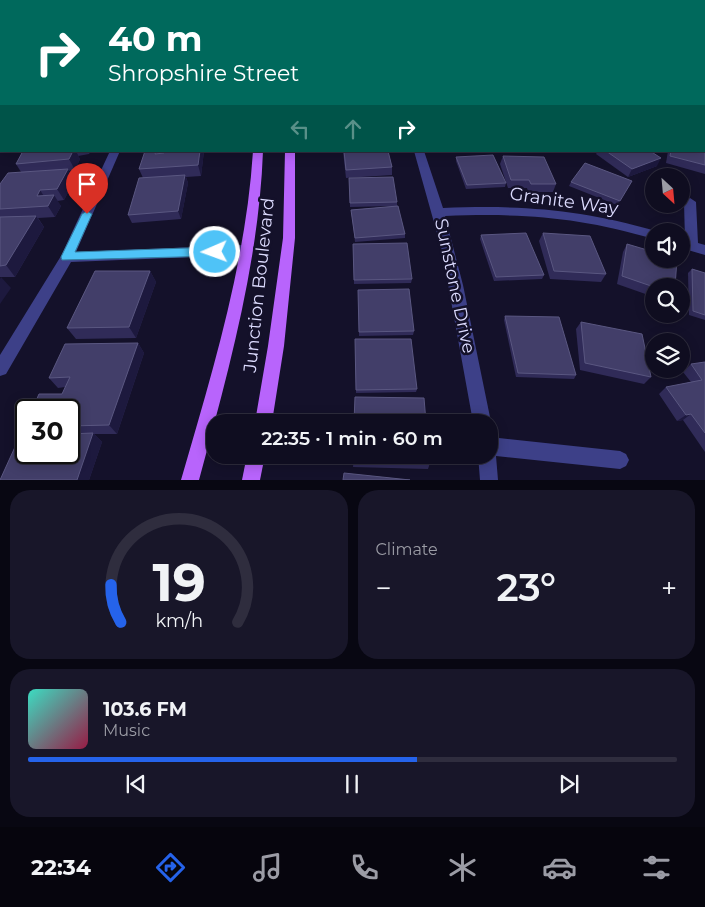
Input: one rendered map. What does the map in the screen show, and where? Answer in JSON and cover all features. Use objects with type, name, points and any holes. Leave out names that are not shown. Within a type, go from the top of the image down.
[{"type":"main road","name":"Junction Boulevard","points":[[190,480],[212,402],[238,292],[256,183],[258,152]]},
{"type":"main road","name":"Junction Boulevard","points":[[264,414],[276,346],[288,247],[290,152]]},
{"type":"main road","points":[[251,480],[254,464]]},
{"type":"street","points":[[0,370],[66,257],[115,152]]},
{"type":"street","name":"Sunstone Drive","points":[[419,152],[439,212],[453,268],[480,414]]},
{"type":"street","name":"Granite Way","points":[[439,212],[496,210],[541,212],[585,218],[645,233]]},
{"type":"street","points":[[690,246],[705,250]]},
{"type":"street","points":[[66,257],[245,250]]},
{"type":"street","points":[[498,447],[620,460]]},
{"type":"street","points":[[488,464],[489,480]]},
{"type":"building","points":[[22,152],[72,152],[69,159],[16,164]]},
{"type":"building","points":[[145,152],[156,152],[155,154],[164,152],[200,152],[198,165],[139,169]]},
{"type":"building","points":[[344,152],[388,152],[392,167],[346,170]]},
{"type":"building","points":[[607,152],[652,152],[661,158],[632,169]]},
{"type":"building","points":[[671,152],[705,152],[705,165],[670,156]]},
{"type":"building","points":[[493,155],[506,183],[467,185],[456,157]]},
{"type":"building","points":[[503,156],[544,157],[556,184],[531,184],[529,180],[511,180]]},
{"type":"building","points":[[585,163],[632,181],[620,201],[571,182]]},
{"type":"building","points":[[68,169],[57,189],[40,190],[37,196],[54,195],[48,206],[0,209],[0,184],[8,173]]},
{"type":"building","points":[[185,175],[178,211],[128,215],[139,178]]},
{"type":"building","points":[[393,177],[397,202],[350,203],[349,178]]},
{"type":"building","points":[[398,206],[405,234],[355,238],[351,210]]},
{"type":"building","points":[[36,216],[6,265],[0,266],[0,217]]},
{"type":"building","points":[[526,233],[544,275],[496,277],[481,235]]},
{"type":"building","points":[[543,233],[590,236],[606,274],[554,271]]},
{"type":"building","points":[[407,243],[412,279],[354,280],[353,244]]},
{"type":"building","points":[[627,244],[645,249],[645,268],[676,268],[676,278],[645,278],[645,284],[622,276]]},
{"type":"building","points":[[692,269],[705,273],[705,315],[693,311]]},
{"type":"building","points":[[95,271],[150,271],[129,327],[67,328]]},
{"type":"building","points":[[409,289],[414,331],[359,332],[358,290]]},
{"type":"building","points":[[505,316],[559,317],[576,375],[518,373]]},
{"type":"building","points":[[581,322],[642,334],[645,348],[645,376],[585,363]]},
{"type":"building","points":[[355,339],[411,339],[417,389],[356,390]]},
{"type":"building","points":[[138,343],[109,425],[80,426],[80,399],[37,399],[39,394],[62,394],[70,377],[49,378],[65,344]]},
{"type":"building","points":[[705,362],[705,433],[691,414],[686,415],[666,387],[702,380],[691,364]]},
{"type":"building","points":[[355,397],[424,398],[425,414],[354,414]]},
{"type":"building","points":[[93,433],[77,480],[0,480],[15,447],[15,464],[80,464],[80,434]]},
{"type":"building","points":[[344,473],[410,480],[343,480]]},
{"type":"route","points":[[87,214],[66,257],[215,252]]}]
